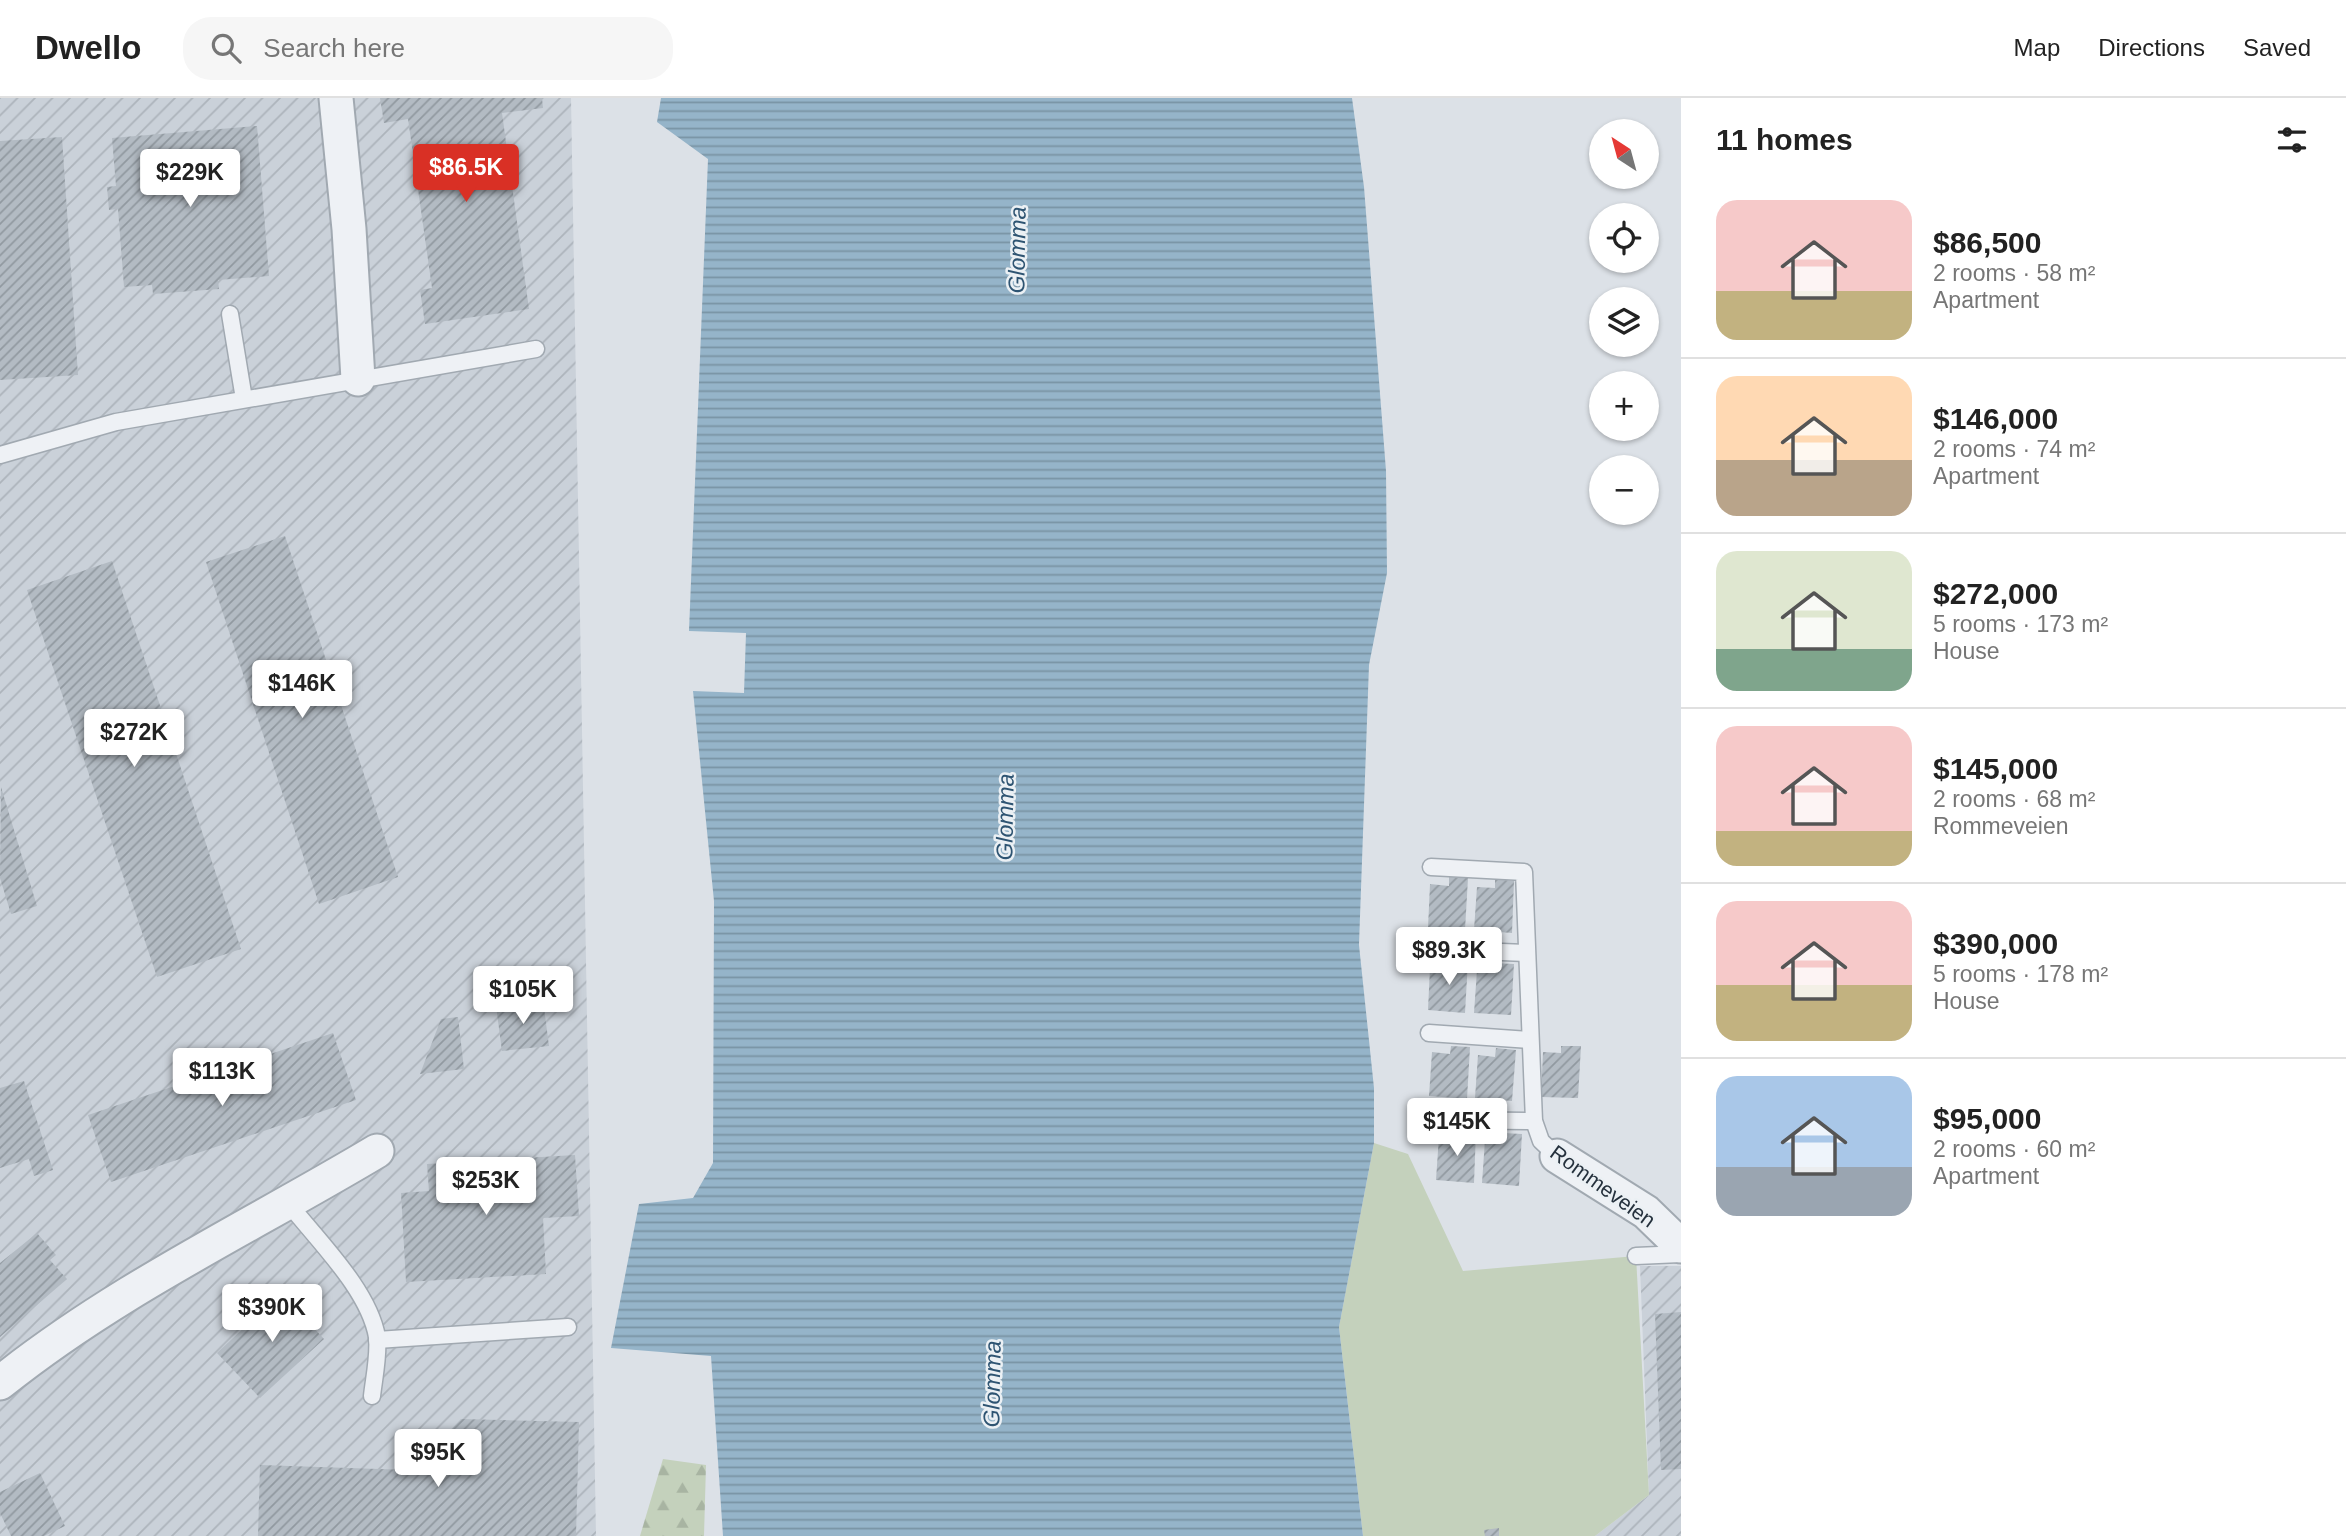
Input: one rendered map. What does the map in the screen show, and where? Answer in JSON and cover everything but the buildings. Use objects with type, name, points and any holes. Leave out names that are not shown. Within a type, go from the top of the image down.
[{"type":"street","points":[[336,98],[349,229],[358,379]]},
{"type":"street","points":[[0,1383],[78,1325],[165,1270],[289,1204],[377,1151]]},
{"type":"street","name":"Rommeveien","points":[[1557,1156],[1646,1212],[1681,1247]]},
{"type":"lane","points":[[230,314],[244,399]]},
{"type":"lane","points":[[0,455],[116,422],[536,349]]},
{"type":"lane","name":"Rommeveien","points":[[1432,867],[1524,873],[1534,1121],[1541,1141],[1557,1156]]},
{"type":"lane","points":[[1430,949],[1526,953]]},
{"type":"lane","points":[[1429,1033],[1529,1040]]},
{"type":"lane","points":[[1441,1119],[1534,1121]]},
{"type":"lane","points":[[289,1204],[359,1294],[371,1315],[377,1340],[372,1396]]},
{"type":"lane","points":[[1636,1256],[1681,1254]]},
{"type":"lane","points":[[377,1340],[568,1327]]},
{"type":"shaded area","points":[[0,98],[571,98],[596,1536],[0,1536]]},
{"type":"shaded area","points":[[1640,1266],[1681,1266],[1681,1536],[1595,1536],[1649,1495]]},
{"type":"green space","points":[[1374,1143],[1408,1154],[1463,1271],[1636,1256],[1649,1495],[1595,1536],[1363,1536],[1339,1327]]},
{"type":"green space","points":[[663,1459],[706,1465],[704,1536],[640,1536]]},
{"type":"water","name":"Glomma","points":[[661,98],[1352,98],[1364,187],[1386,471],[1387,573],[1369,665],[1359,945],[1374,1088],[1374,1143],[1339,1327],[1363,1536],[723,1536],[711,1356],[611,1348],[639,1204],[693,1198],[713,1163],[714,901],[693,691],[744,693],[746,633],[689,631],[708,159],[657,122]]}]
